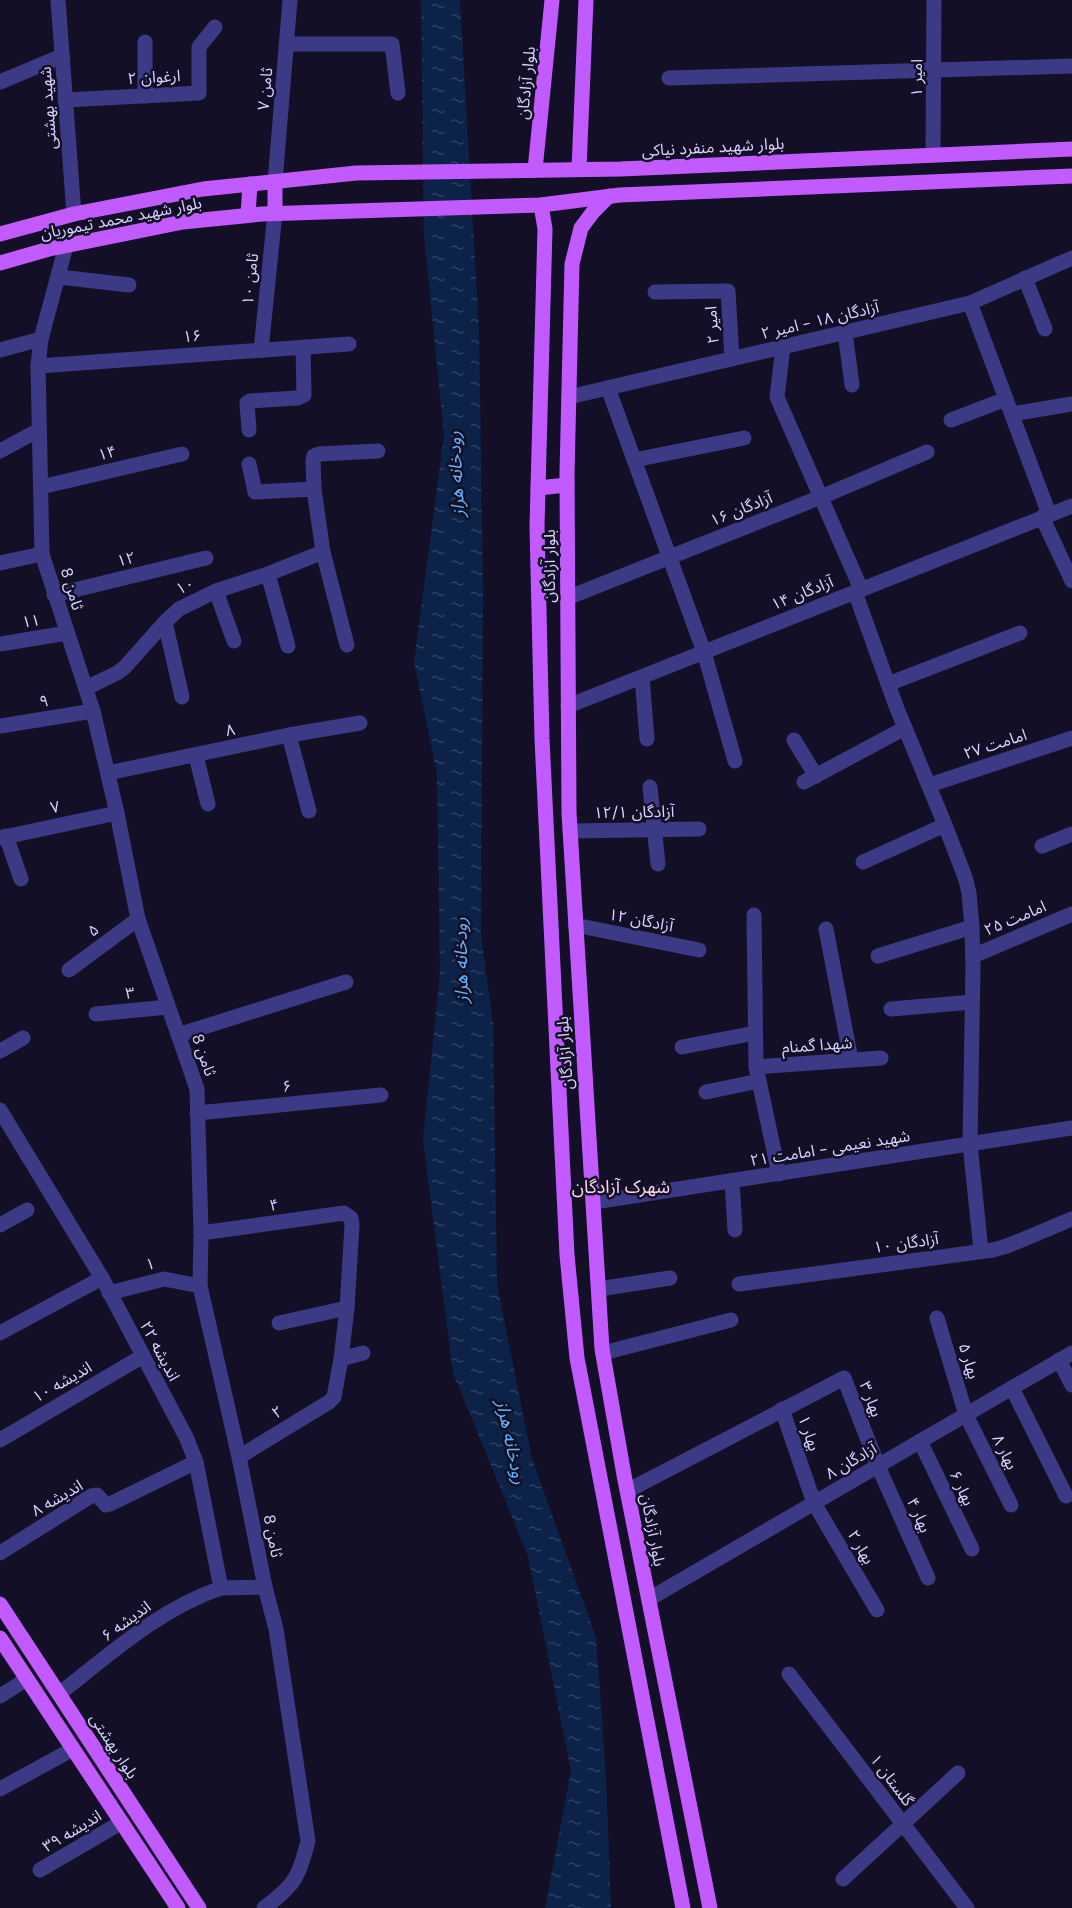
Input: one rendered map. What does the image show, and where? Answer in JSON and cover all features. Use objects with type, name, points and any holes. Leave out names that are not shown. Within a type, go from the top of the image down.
[{"type":"main road","name":"بلوار آزادگان","points":[[535,170],[552,0]]},
{"type":"main road","points":[[579,169],[586,0]]},
{"type":"main road","name":"بلوار شهید منفرد نیاکی","points":[[356,173],[579,169],[1072,149]]},
{"type":"main road","points":[[827,160],[820,171],[820,177],[828,186]]},
{"type":"main road","points":[[780,188],[789,177],[789,172],[782,162]]},
{"type":"main road","name":"بلوار شهید محمد تیموریان","points":[[0,234],[74,214],[203,189],[356,173]]},
{"type":"main road","points":[[541,205],[609,196],[1072,176]]},
{"type":"main road","points":[[275,182],[275,213]]},
{"type":"main road","points":[[248,215],[250,184]]},
{"type":"main road","name":"بلوار آزادگان","points":[[609,196],[592,212],[581,228],[572,264],[567,598],[570,831],[575,925],[603,1353],[627,1491],[710,1908]]},
{"type":"main road","name":"بلوار آزادگان","points":[[541,205],[545,229],[537,526],[543,763],[566,1232],[577,1358],[683,1908]]},
{"type":"main road","name":"بلوار شهید محمد تیموریان","points":[[0,263],[66,246],[183,222],[248,215],[358,209],[541,205]]},
{"type":"main road","points":[[538,488],[567,485]]},
{"type":"main road","name":"بلوار بهشتی","points":[[0,1604],[201,1908]]},
{"type":"main road","points":[[0,1638],[178,1908]]},
{"type":"main road","points":[[664,1811],[690,1803]]},
{"type":"main road","points":[[672,1850],[698,1845]]},
{"type":"street","name":"ثامن ۷","points":[[275,182],[290,0]]},
{"type":"street","name":"امیر ۱","points":[[933,155],[934,0]]},
{"type":"street","name":"شهید بهشتی","points":[[62,2],[62,56],[74,214]]},
{"type":"street","name":"ارغوان ۲","points":[[65,100],[199,93],[199,46],[215,27]]},
{"type":"street","points":[[145,96],[146,42]]},
{"type":"street","points":[[286,44],[392,44],[398,93]]},
{"type":"street","points":[[0,82],[62,56]]},
{"type":"street","points":[[669,78],[1072,66]]},
{"type":"street","name":"ثامن ۱۰","points":[[261,350],[275,213]]},
{"type":"street","name":"ثامن 8","points":[[66,246],[41,339],[38,366],[42,554],[93,711],[117,813],[138,919],[197,1089],[201,1233],[200,1286],[276,1629],[308,1840],[301,1868],[287,1891],[264,1908]]},
{"type":"street","name":"آزادگان ۱۸ - امیر ۲","points":[[569,397],[970,303],[1072,258]]},
{"type":"street","points":[[59,277],[129,285]]},
{"type":"street","points":[[1025,278],[1045,329]]},
{"type":"street","name":"امیر ۲","points":[[655,292],[728,291],[732,359]]},
{"type":"street","points":[[970,303],[1012,414],[1046,516],[1072,581]]},
{"type":"street","points":[[845,332],[852,385]]},
{"type":"street","points":[[0,350],[41,339]]},
{"type":"street","name":"۱۶","points":[[38,366],[349,344]]},
{"type":"street","points":[[249,430],[247,403],[250,401],[297,398],[304,395],[303,347]]},
{"type":"street","points":[[783,347],[777,397],[821,497],[858,590],[888,684],[965,877],[972,927],[973,956],[970,1144],[981,1251]]},
{"type":"street","points":[[608,388],[704,652],[735,761]]},
{"type":"street","points":[[951,420],[1006,399]]},
{"type":"street","points":[[1012,414],[1072,404]]},
{"type":"street","points":[[0,451],[39,430]]},
{"type":"street","points":[[634,460],[744,438]]},
{"type":"street","points":[[347,645],[323,552],[314,489],[313,460],[319,454],[378,451]]},
{"type":"street","name":"آزادگان ۱۶","points":[[567,598],[821,497],[927,452]]},
{"type":"street","name":"۱۴","points":[[40,487],[182,454]]},
{"type":"street","points":[[249,464],[255,492],[314,489]]},
{"type":"street","name":"آزادگان ۱۴","points":[[568,706],[1072,506]]},
{"type":"street","name":"۱۰","points":[[86,688],[125,667],[179,609],[216,591],[268,574],[323,552]]},
{"type":"street","points":[[0,563],[42,554]]},
{"type":"street","name":"۱۲","points":[[54,595],[206,558]]},
{"type":"street","points":[[268,574],[288,646]]},
{"type":"street","points":[[216,591],[234,641]]},
{"type":"street","points":[[165,622],[182,697]]},
{"type":"street","name":"۱۱","points":[[0,644],[67,633]]},
{"type":"street","points":[[888,684],[1020,633]]},
{"type":"street","points":[[642,677],[647,739]]},
{"type":"street","name":"۹","points":[[0,726],[93,711]]},
{"type":"street","name":"۸","points":[[108,772],[360,723]]},
{"type":"street","points":[[794,740],[810,779],[905,728]]},
{"type":"street","points":[[289,735],[309,812]]},
{"type":"street","name":"امامت ۲۷","points":[[929,784],[1072,738]]},
{"type":"street","points":[[196,756],[208,804]]},
{"type":"street","points":[[650,787],[658,864]]},
{"type":"street","name":"۷","points":[[3,837],[117,813]]},
{"type":"street","points":[[863,862],[945,825]]},
{"type":"street","name":"آزادگان ۱۲/۱","points":[[570,831],[699,829]]},
{"type":"street","points":[[1042,846],[1072,834]]},
{"type":"street","points":[[3,837],[21,879]]},
{"type":"street","name":"امامت ۲۵","points":[[973,956],[1072,914]]},
{"type":"street","points":[[754,915],[757,1074],[779,1174]]},
{"type":"street","name":"۵","points":[[69,970],[138,919]]},
{"type":"street","name":"آزادگان ۱۲","points":[[575,925],[699,950]]},
{"type":"street","points":[[878,956],[972,927]]},
{"type":"street","points":[[826,930],[850,1060]]},
{"type":"street","points":[[178,1035],[346,982]]},
{"type":"street","points":[[891,1009],[972,1002]]},
{"type":"street","name":"۳","points":[[96,1014],[168,1007]]},
{"type":"street","points":[[682,1047],[755,1033]]},
{"type":"street","points":[[0,1051],[23,1038]]},
{"type":"street","name":"شهدا گمنام","points":[[706,1092],[757,1074],[850,1060],[881,1058]]},
{"type":"street","name":"۶","points":[[198,1113],[381,1095]]},
{"type":"street","name":"اندیشه ۲۲","points":[[1,1116],[102,1278],[186,1437],[196,1462],[221,1588]]},
{"type":"street","name":"شهید نعیمی - امامت ۲۱","points":[[594,1202],[1072,1128]]},
{"type":"street","points":[[732,1181],[735,1230]]},
{"type":"street","points":[[0,1225],[27,1210]]},
{"type":"street","name":"۴","points":[[201,1233],[344,1213],[351,1218],[352,1225],[347,1308]]},
{"type":"street","name":"آزادگان ۱۰","points":[[739,1284],[1007,1246],[1072,1219]]},
{"type":"street","points":[[0,1333],[102,1278]]},
{"type":"street","points":[[599,1289],[670,1278]]},
{"type":"street","name":"۱","points":[[109,1293],[164,1279],[200,1286]]},
{"type":"street","points":[[279,1323],[347,1308],[340,1359],[363,1353]]},
{"type":"street","name":"بهار ۵","points":[[937,1318],[966,1414]]},
{"type":"street","points":[[603,1353],[731,1320]]},
{"type":"street","name":"اندیشه ۱۰","points":[[0,1440],[143,1356]]},
{"type":"street","points":[[1066,1356],[1072,1384]]},
{"type":"street","name":"آزادگان ۸","points":[[649,1599],[1066,1356]]},
{"type":"street","name":"۲","points":[[239,1457],[334,1397],[340,1359]]},
{"type":"street","name":"بهار ۳","points":[[782,1409],[844,1378],[878,1466]]},
{"type":"street","points":[[1012,1388],[1066,1496]]},
{"type":"street","points":[[627,1491],[782,1409]]},
{"type":"street","name":"بهار ۱","points":[[782,1409],[814,1503]]},
{"type":"street","name":"بهار ۸","points":[[966,1414],[1011,1505]]},
{"type":"street","name":"بهار ۶","points":[[920,1441],[972,1549]]},
{"type":"street","name":"اندیشه ۸","points":[[0,1553],[91,1496],[97,1495],[102,1503],[110,1504],[196,1462]]},
{"type":"street","name":"بهار ۴","points":[[878,1466],[928,1578]]},
{"type":"street","name":"بهار ۲","points":[[814,1503],[877,1610]]},
{"type":"street","points":[[221,1588],[265,1587]]},
{"type":"street","name":"اندیشه ۶","points":[[59,1694],[154,1620],[203,1594],[221,1588]]},
{"type":"street","name":"گلستان ۱","points":[[789,1674],[967,1908]]},
{"type":"street","points":[[0,1696],[27,1678]]},
{"type":"street","points":[[0,1789],[73,1749]]},
{"type":"street","points":[[843,1878],[958,1773]]},
{"type":"street","name":"اندیشه ۳۹","points":[[40,1870],[122,1822]]},
{"type":"water","name":"رودخانه هراز","points":[[421,0],[460,0],[479,331],[483,591],[481,934],[493,1023],[497,1284],[532,1459],[596,1637],[606,1777],[611,1908],[545,1908],[571,1771],[528,1556],[453,1373],[423,1140],[440,972],[437,774],[414,662],[444,435],[424,236]]},
{"type":"district","name":"شهرک آزادگان","points":[[621,1187]]}]
